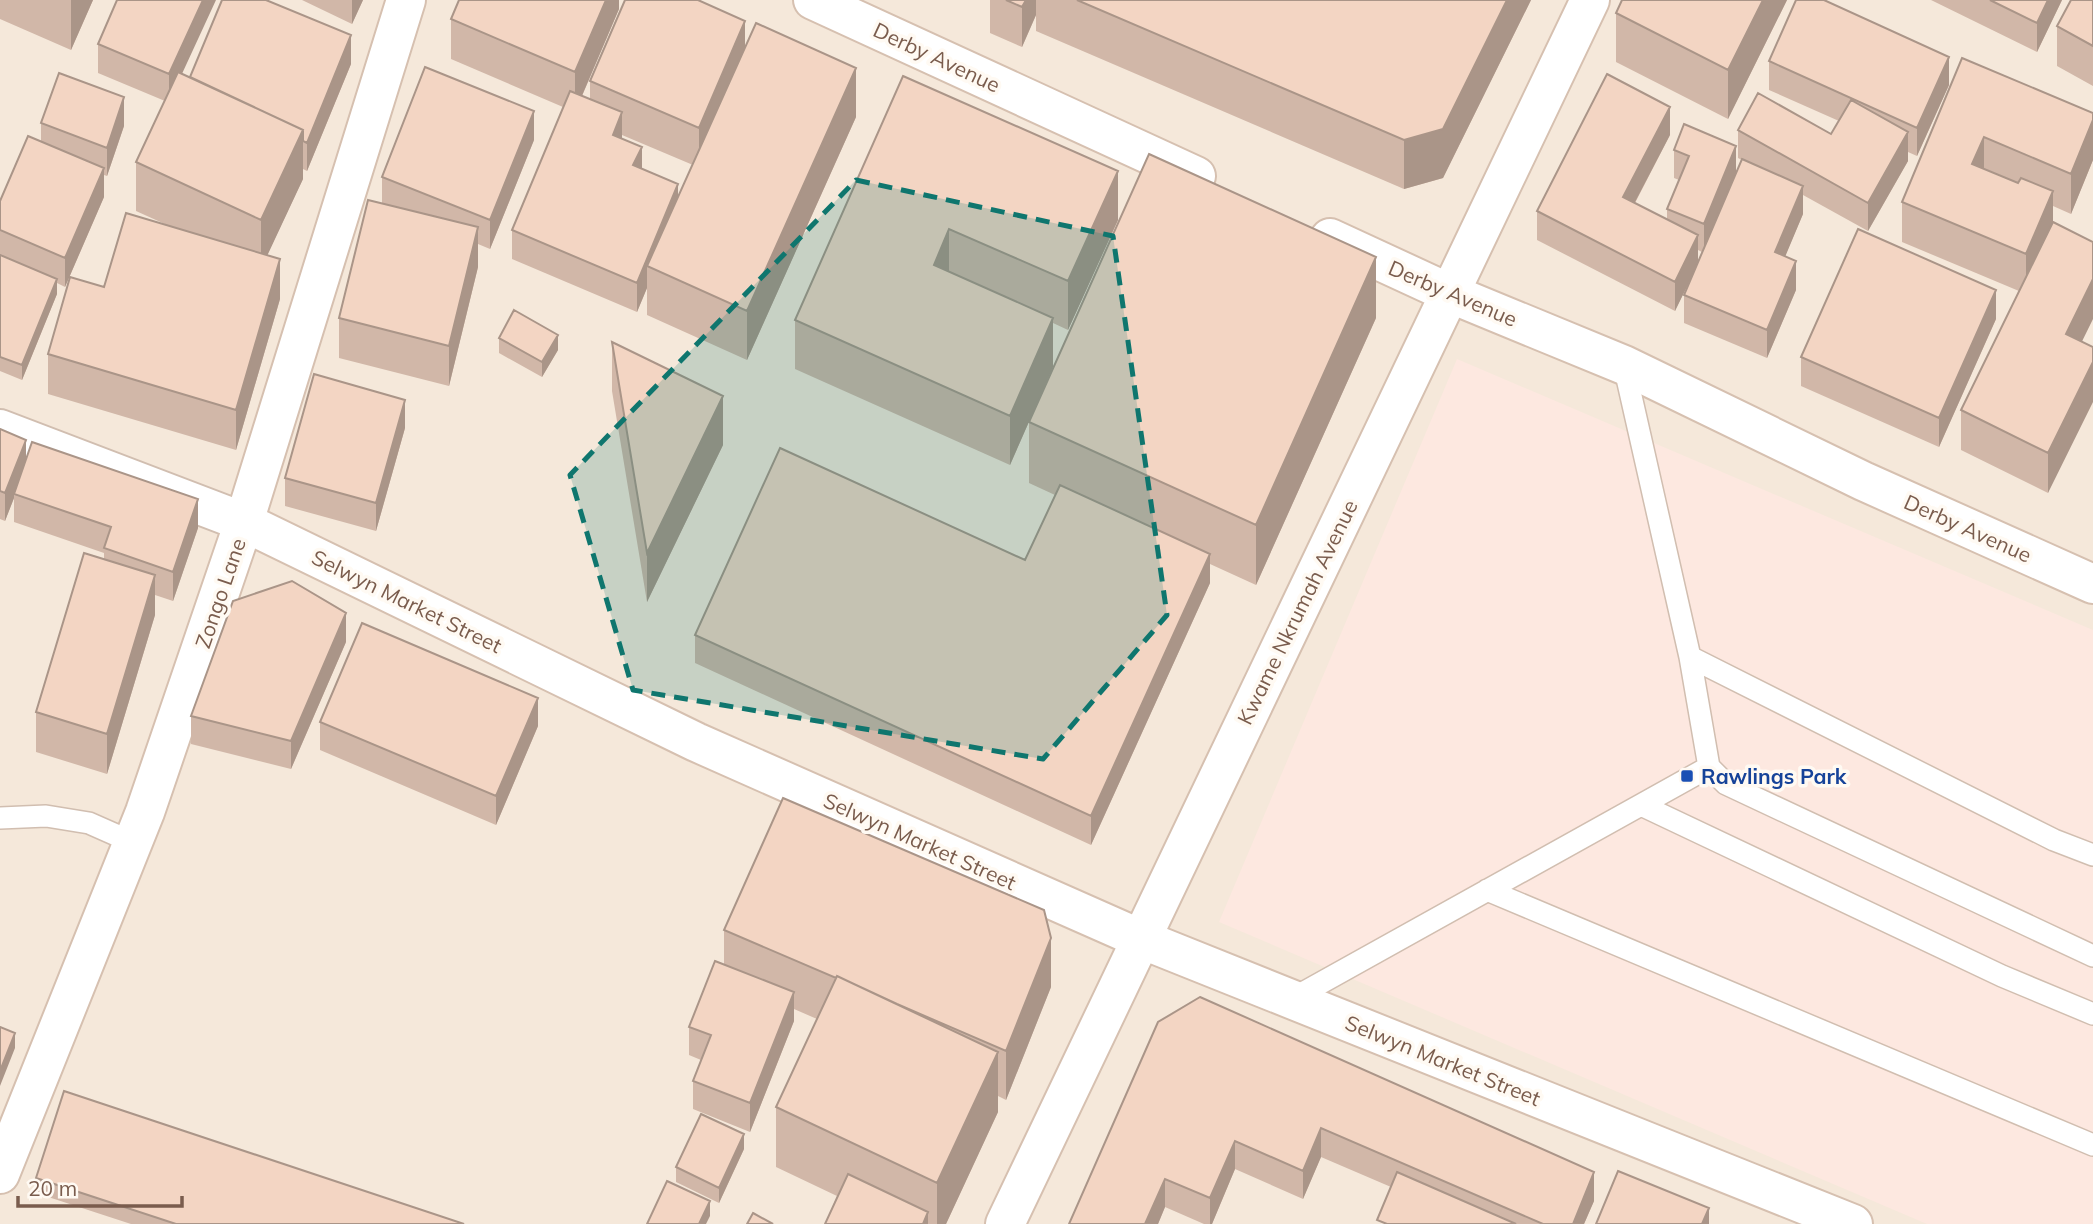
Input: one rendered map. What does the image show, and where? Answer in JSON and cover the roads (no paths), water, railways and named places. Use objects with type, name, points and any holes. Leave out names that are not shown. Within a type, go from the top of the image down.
[{"type":"main road","name":"Zongo Lane","points":[[0,1174],[145,812],[244,522],[406,0]]},
{"type":"main road","name":"Derby Avenue","points":[[813,0],[1224,190]]},
{"type":"main road","name":"Kwame Nkrumah Avenue","points":[[1005,1224],[1590,0]]},
{"type":"main road","name":"Derby Avenue","points":[[1299,224],[1449,293],[1624,365],[1863,481],[2093,584]]},
{"type":"main road","name":"Selwyn Market Street","points":[[0,429],[244,522],[696,742],[1141,939],[1853,1224]]},
{"type":"lane","points":[[1624,365],[1690,657],[1709,767],[1726,784],[2093,956]]},
{"type":"lane","points":[[1690,657],[2054,840],[2093,855]]},
{"type":"lane","points":[[1292,999],[1709,767]]},
{"type":"lane","points":[[1641,805],[2002,976],[2093,1014]]},
{"type":"lane","points":[[0,818],[46,816],[89,823],[132,842]]},
{"type":"lane","points":[[1487,890],[2093,1145]]},
{"type":"place","name":"Rawlings Park","points":[[1687,776]]}]
